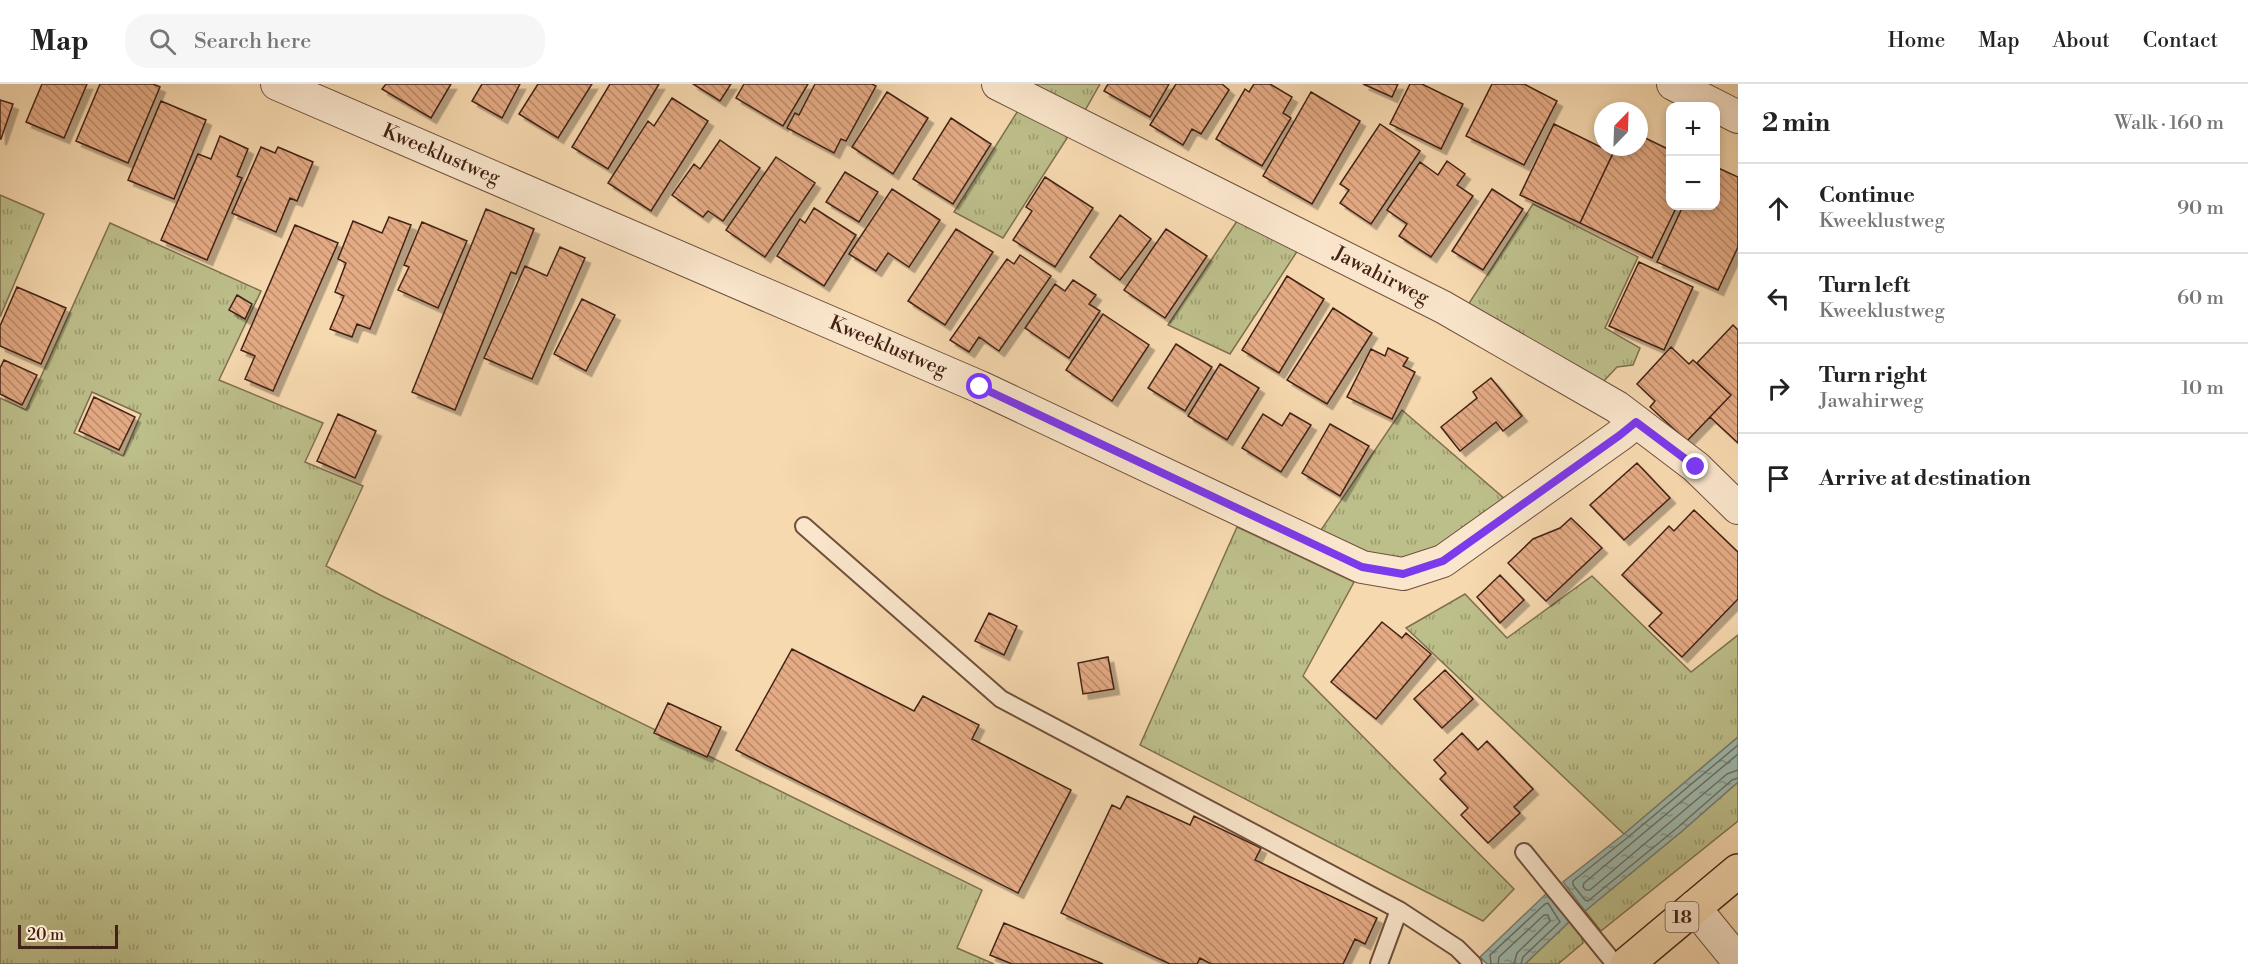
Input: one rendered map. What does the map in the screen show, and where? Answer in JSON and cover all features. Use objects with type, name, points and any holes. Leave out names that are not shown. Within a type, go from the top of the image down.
[{"type":"main road","name":"18","points":[[1627,964],[1738,872]]},
{"type":"street","name":"Kweeklustweg","points":[[277,84],[980,387],[1362,567],[1403,574],[1443,561],[1636,422]]},
{"type":"street","name":"Jawahirweg","points":[[998,84],[1443,307],[1617,407],[1696,467],[1738,508]]},
{"type":"street","points":[[1673,84],[1738,117]]},
{"type":"street","points":[[1694,907],[1738,961]]},
{"type":"lane","points":[[804,526],[1001,699],[1399,910],[1457,948],[1473,964]]},
{"type":"lane","points":[[1524,852],[1615,964]]},
{"type":"lane","points":[[1379,964],[1399,910]]},
{"type":"green space","points":[[1026,84],[1100,84],[1083,114]]},
{"type":"green space","points":[[1019,109],[1069,135],[1003,238],[954,212]]},
{"type":"green space","points":[[0,195],[44,214],[0,317]]},
{"type":"green space","points":[[1533,204],[1638,257],[1605,328],[1640,348],[1633,365],[1617,367],[1602,383],[1466,308]]},
{"type":"green space","points":[[1237,221],[1298,250],[1230,354],[1168,325]]},
{"type":"green space","points":[[110,223],[261,291],[219,380],[323,423],[305,462],[363,486],[326,566],[380,595],[982,890],[957,948],[994,964],[0,964],[0,398],[26,410]],"holes":[[[92,392],[141,414],[123,456],[74,433]]]},
{"type":"green space","points":[[1402,410],[1520,512],[1460,557],[1383,558],[1355,548],[1321,530]]},
{"type":"green space","points":[[1237,527],[1354,582],[1303,676],[1514,889],[1483,921],[1140,745]]},
{"type":"green space","points":[[1592,576],[1691,672],[1738,635],[1738,737],[1624,834],[1406,628],[1465,594],[1507,638]]},
{"type":"green space","points":[[1738,782],[1738,821],[1601,931],[1585,911]]},
{"type":"green space","points":[[1570,921],[1581,934],[1583,943],[1558,964],[1525,964]]},
{"type":"water","points":[[1738,737],[1738,782],[1585,911],[1563,882],[1624,834]]},
{"type":"water","points":[[1548,892],[1570,921],[1525,964],[1487,964],[1480,957]]},
{"type":"building","points":[[42,84],[87,84],[64,138],[26,122]]},
{"type":"building","points":[[100,84],[153,84],[160,87],[128,163],[76,141]]},
{"type":"building","points":[[386,84],[451,84],[431,118],[382,89]]},
{"type":"building","points":[[482,84],[520,84],[502,118],[472,101]]},
{"type":"building","points":[[538,84],[592,84],[558,138],[519,114]]},
{"type":"building","points":[[610,84],[659,84],[608,169],[572,147]]},
{"type":"building","points":[[693,84],[731,84],[720,101]]},
{"type":"building","points":[[744,84],[808,84],[783,126],[736,98]]},
{"type":"building","points":[[815,84],[872,84],[876,86],[846,141],[841,139],[834,153],[787,128],[795,113],[799,115]]},
{"type":"building","points":[[1108,84],[1169,84],[1150,117],[1104,91]]},
{"type":"building","points":[[1176,84],[1222,84],[1229,90],[1201,134],[1192,129],[1183,145],[1150,125]]},
{"type":"building","points":[[1254,84],[1270,84],[1292,97],[1283,113],[1291,118],[1262,166],[1216,139],[1245,89],[1249,92]]},
{"type":"building","points":[[1363,84],[1398,84],[1392,97]]},
{"type":"building","points":[[1410,84],[1422,84],[1463,104],[1441,149],[1390,124]]},
{"type":"building","points":[[1492,84],[1524,84],[1557,101],[1524,165],[1466,136]]},
{"type":"building","points":[[887,92],[928,118],[893,174],[852,147]]},
{"type":"building","points":[[1311,92],[1360,121],[1312,204],[1263,176]]},
{"type":"building","points":[[672,98],[708,121],[651,211],[608,183],[648,121],[654,126]]},
{"type":"building","points":[[0,100],[13,104],[1,139],[0,139]]},
{"type":"building","points":[[161,101],[206,120],[174,199],[128,180]]},
{"type":"building","points":[[951,118],[991,144],[953,204],[913,179]]},
{"type":"building","points":[[1380,124],[1420,151],[1371,224],[1340,203],[1349,190],[1340,184]]},
{"type":"building","points":[[1554,124],[1594,144],[1594,156],[1612,156],[1580,223],[1520,195]]},
{"type":"building","points":[[220,136],[248,149],[237,176],[242,178],[207,260],[161,240],[198,154],[211,159]]},
{"type":"building","points":[[1648,139],[1666,148],[1666,210],[1675,210],[1652,258],[1580,223],[1612,156],[1648,156]]},
{"type":"building","points":[[720,140],[760,168],[723,221],[708,211],[703,217],[672,195],[694,164],[700,169]]},
{"type":"building","points":[[261,147],[275,153],[278,147],[313,162],[297,201],[290,198],[276,232],[232,213]]},
{"type":"building","points":[[776,157],[815,183],[765,257],[726,230]]},
{"type":"building","points":[[1447,161],[1465,174],[1457,185],[1473,196],[1431,257],[1399,236],[1407,224],[1387,210],[1420,162],[1438,175]]},
{"type":"building","points":[[1720,169],[1738,177],[1738,247],[1718,290],[1657,262],[1681,210],[1720,210]]},
{"type":"building","points":[[845,172],[878,192],[859,222],[826,202]]},
{"type":"building","points":[[1045,177],[1093,208],[1055,267],[1013,240],[1032,211],[1026,207]]},
{"type":"building","points":[[892,189],[940,220],[909,267],[888,253],[876,271],[849,254]]},
{"type":"building","points":[[1492,189],[1523,209],[1483,270],[1452,251]]},
{"type":"building","points":[[814,208],[856,235],[824,286],[777,256],[800,219],[805,223]]},
{"type":"building","points":[[486,209],[534,229],[516,274],[511,272],[455,410],[412,392]]},
{"type":"building","points":[[1120,215],[1151,239],[1120,280],[1090,257]]},
{"type":"building","points":[[389,217],[411,225],[370,329],[357,324],[352,337],[330,329],[344,296],[335,292],[346,263],[338,259],[353,221],[382,233]]},
{"type":"building","points":[[422,222],[467,241],[438,308],[398,290],[409,267],[404,265]]},
{"type":"building","points":[[295,225],[338,243],[273,391],[245,379],[255,356],[241,350]]},
{"type":"building","points":[[956,229],[993,252],[945,325],[908,301]]},
{"type":"building","points":[[1166,229],[1207,256],[1165,318],[1124,290]]},
{"type":"building","points":[[560,247],[585,258],[532,379],[484,358],[525,266],[547,276]]},
{"type":"building","points":[[1020,255],[1051,276],[999,351],[979,337],[969,352],[950,340],[1007,259],[1014,264]]},
{"type":"building","points":[[1639,262],[1693,287],[1664,350],[1609,326]]},
{"type":"building","points":[[1287,276],[1324,299],[1279,373],[1242,350]]},
{"type":"building","points":[[1073,280],[1096,295],[1089,304],[1100,311],[1069,358],[1025,328],[1055,284],[1065,291]]},
{"type":"building","points":[[17,287],[66,308],[41,364],[0,346],[0,326]]},
{"type":"building","points":[[237,295],[252,304],[245,319],[229,310]]},
{"type":"building","points":[[582,299],[615,315],[586,371],[554,354]]},
{"type":"building","points":[[1333,308],[1372,333],[1327,404],[1287,380]]},
{"type":"building","points":[[1103,314],[1149,345],[1112,401],[1066,370]]},
{"type":"building","points":[[1733,325],[1738,330],[1738,443],[1710,417],[1731,395],[1697,363]]},
{"type":"building","points":[[1176,344],[1212,367],[1185,411],[1148,388]]},
{"type":"building","points":[[1671,347],[1689,364],[1693,360],[1731,395],[1687,441],[1650,407],[1655,401],[1637,384]]},
{"type":"building","points":[[1388,348],[1408,358],[1403,366],[1415,372],[1392,419],[1347,397],[1371,349],[1385,356]]},
{"type":"building","points":[[4,360],[37,375],[22,405],[0,394],[0,368]]},
{"type":"building","points":[[1220,364],[1259,388],[1227,440],[1188,416]]},
{"type":"building","points":[[1491,378],[1522,416],[1503,431],[1496,422],[1460,451],[1441,427],[1477,398],[1473,392]]},
{"type":"building","points":[[94,397],[135,417],[119,450],[79,431]]},
{"type":"building","points":[[1290,413],[1311,425],[1281,472],[1242,448],[1263,414],[1282,426]]},
{"type":"building","points":[[338,414],[376,431],[355,478],[317,461]]},
{"type":"building","points":[[1330,424],[1369,446],[1340,496],[1302,473]]},
{"type":"building","points":[[1637,463],[1670,498],[1624,540],[1590,505]]},
{"type":"building","points":[[1694,510],[1738,552],[1738,599],[1682,657],[1649,626],[1662,613],[1622,575],[1669,526],[1674,531]]},
{"type":"building","points":[[1571,518],[1602,548],[1546,601],[1508,563],[1533,539],[1560,528]]},
{"type":"building","points":[[1500,575],[1524,600],[1500,623],[1477,597]]},
{"type":"building","points":[[989,613],[1017,626],[1004,655],[975,641]]},
{"type":"building","points":[[1382,622],[1402,638],[1406,633],[1431,654],[1376,719],[1331,682]]},
{"type":"building","points":[[792,649],[914,711],[923,696],[979,725],[972,739],[1071,790],[1018,893],[736,750]]},
{"type":"building","points":[[1108,657],[1114,689],[1083,694],[1078,663]]},
{"type":"building","points":[[1445,670],[1473,699],[1442,728],[1414,699]]},
{"type":"building","points":[[668,703],[721,727],[707,757],[654,733]]},
{"type":"building","points":[[1462,733],[1478,750],[1487,741],[1533,789],[1514,807],[1520,813],[1488,843],[1461,815],[1468,808],[1440,779],[1446,773],[1434,760]]},
{"type":"building","points":[[1127,796],[1190,825],[1194,816],[1261,848],[1255,860],[1377,918],[1365,944],[1355,939],[1343,964],[1211,964],[1200,958],[1197,964],[1170,964],[1061,913],[1112,805],[1120,809]]},
{"type":"building","points":[[1004,923],[1103,964],[1012,964],[990,955]]},
{"type":"route","points":[[980,387],[1362,567],[1403,574],[1443,561],[1636,422],[1696,467]]}]
